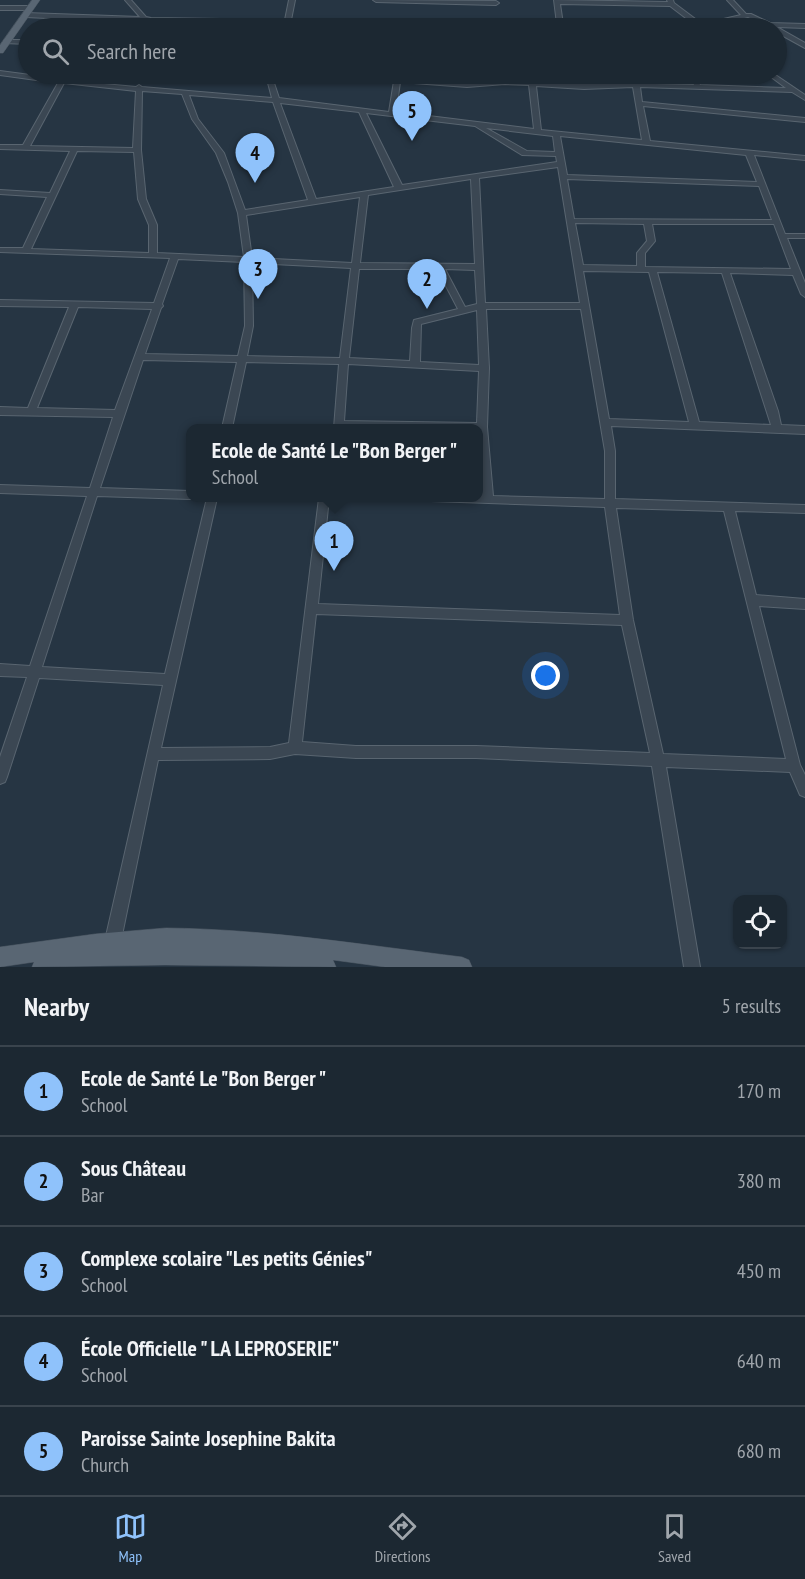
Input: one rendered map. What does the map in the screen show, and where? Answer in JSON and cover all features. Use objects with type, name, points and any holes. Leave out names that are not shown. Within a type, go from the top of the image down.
[{"type":"main road","points":[[27,8],[36,0]]},
{"type":"main road","points":[[0,51],[3,41],[18,20]]},
{"type":"main road","points":[[42,967],[112,950],[189,938],[274,943],[462,967]]},
{"type":"main road","points":[[0,957],[112,950],[271,960],[326,967]]},
{"type":"street","points":[[128,0],[145,18]]},
{"type":"street","points":[[288,18],[292,0]]},
{"type":"street","points":[[376,0],[496,2],[499,18]]},
{"type":"street","points":[[730,0],[744,15]]},
{"type":"street","points":[[401,18],[402,1]]},
{"type":"street","points":[[558,18],[557,1],[670,2],[689,18]]},
{"type":"street","points":[[0,8],[27,8],[91,18],[110,18]]},
{"type":"street","points":[[734,18],[744,15],[756,18]]},
{"type":"street","points":[[787,27],[805,26]]},
{"type":"street","points":[[788,36],[805,46]]},
{"type":"street","points":[[3,41],[18,42]]},
{"type":"street","points":[[0,73],[18,75]]},
{"type":"street","points":[[25,148],[61,84]]},
{"type":"street","points":[[88,84],[276,100],[556,134],[805,158]]},
{"type":"street","points":[[271,84],[313,202]]},
{"type":"street","points":[[392,113],[397,84]]},
{"type":"street","points":[[458,84],[480,84]]},
{"type":"street","points":[[524,84],[795,90]]},
{"type":"street","points":[[697,84],[698,88]]},
{"type":"street","points":[[786,84],[805,98]]},
{"type":"street","points":[[533,85],[538,132]]},
{"type":"street","points":[[636,86],[646,141]]},
{"type":"street","points":[[139,87],[137,150],[142,199],[153,225],[153,255]]},
{"type":"street","points":[[184,92],[195,119],[220,153],[242,213],[248,260],[249,326],[228,424]]},
{"type":"street","points":[[640,104],[805,120]]},
{"type":"street","points":[[362,111],[399,188]]},
{"type":"street","points":[[474,124],[525,153],[561,159]]},
{"type":"street","points":[[556,134],[611,462],[610,503],[627,620],[658,760],[692,967]]},
{"type":"street","points":[[0,147],[137,150]]},
{"type":"street","points":[[26,250],[74,149]]},
{"type":"street","points":[[749,152],[805,294]]},
{"type":"street","points":[[242,213],[475,176],[561,159]]},
{"type":"street","points":[[475,176],[484,368],[482,424]]},
{"type":"street","points":[[564,177],[763,184]]},
{"type":"street","points":[[0,192],[53,195]]},
{"type":"street","points":[[339,424],[354,266],[364,194]]},
{"type":"street","points":[[572,221],[777,222]]},
{"type":"street","points":[[641,269],[641,253],[651,241],[647,221]]},
{"type":"street","points":[[782,236],[805,236]]},
{"type":"street","points":[[0,250],[176,256],[354,266],[480,267]]},
{"type":"street","points":[[0,777],[119,414],[176,256]]},
{"type":"street","points":[[578,268],[796,272]]},
{"type":"street","points":[[652,269],[695,424]]},
{"type":"street","points":[[441,270],[463,311]]},
{"type":"street","points":[[725,271],[777,428]]},
{"type":"street","points":[[1,304],[159,306]]},
{"type":"street","points":[[31,412],[75,304]]},
{"type":"street","points":[[415,365],[417,322],[482,306],[585,306]]},
{"type":"street","points":[[141,357],[484,368]]},
{"type":"street","points":[[344,362],[484,368]]},
{"type":"street","points":[[0,411],[119,414]]},
{"type":"street","points":[[604,422],[805,430]]},
{"type":"street","points":[[483,437],[489,498]]},
{"type":"street","points":[[0,489],[186,495]]},
{"type":"street","points":[[483,498],[805,509]]},
{"type":"street","points":[[112,950],[153,754],[211,502]]},
{"type":"street","points":[[295,748],[324,502]]},
{"type":"street","points":[[728,506],[794,766],[805,790]]},
{"type":"street","points":[[751,600],[805,604]]},
{"type":"street","points":[[310,609],[627,620]]},
{"type":"street","points":[[0,670],[170,680]]},
{"type":"street","points":[[153,754],[270,753],[295,748],[356,752],[476,752],[794,766]]},
{"type":"place","name":"Paroisse Sainte Josephine Bakita","points":[[412,141]]},
{"type":"place","name":"École Officielle \" LA LEPROSERIE\"","points":[[255,183]]},
{"type":"place","name":"Complexe scolaire \"Les petits Génies\"","points":[[258,299]]},
{"type":"place","name":"Sous Château","points":[[427,309]]},
{"type":"place","name":"Ecole de Santé Le \"Bon Berger \"","points":[[334,571]]}]
